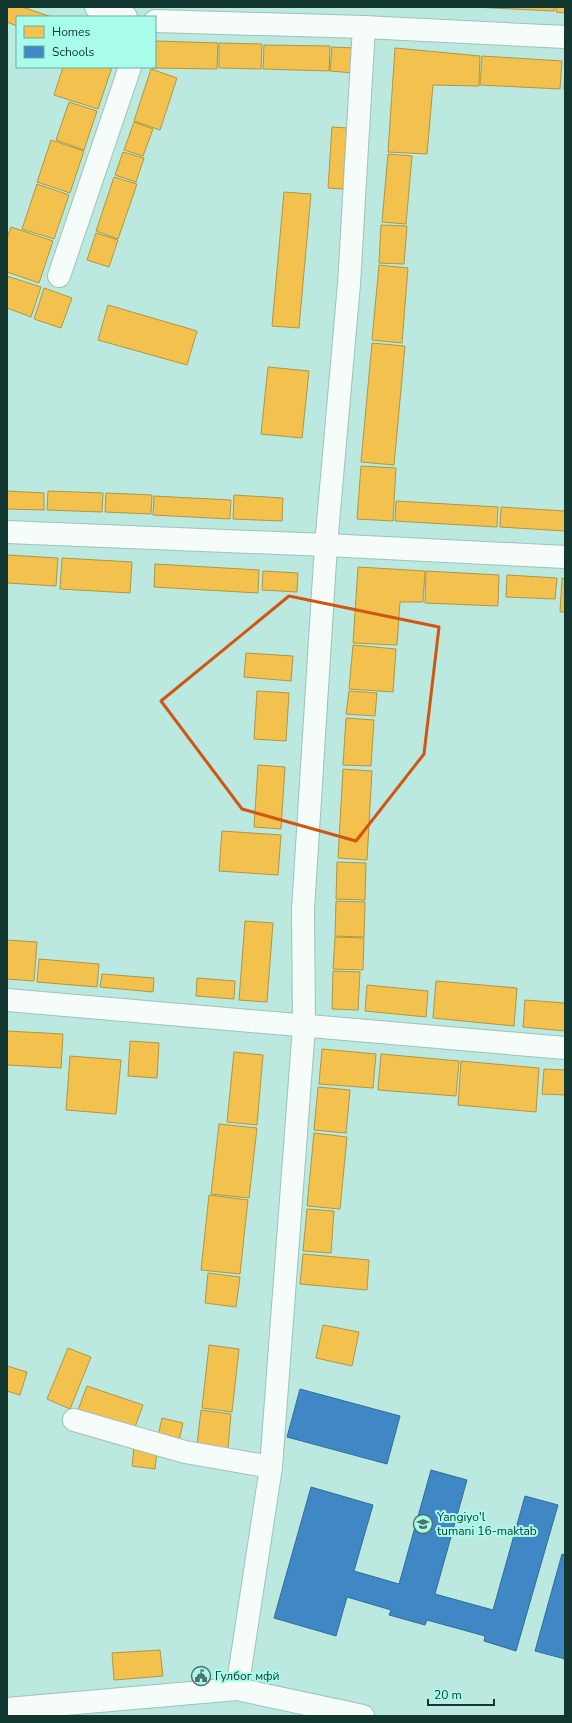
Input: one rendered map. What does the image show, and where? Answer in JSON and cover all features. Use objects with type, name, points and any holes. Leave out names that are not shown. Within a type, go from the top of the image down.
[{"type":"street","points":[[96,7],[123,16]]},
{"type":"street","points":[[156,21],[364,27],[565,37]]},
{"type":"street","points":[[237,1690],[271,1467],[304,1026],[303,910],[326,545],[349,284],[364,27]]},
{"type":"street","points":[[59,276],[130,68]]},
{"type":"street","points":[[7,532],[326,545],[565,557]]},
{"type":"street","points":[[7,1000],[565,1048]]},
{"type":"street","points":[[74,1420],[185,1452],[271,1467]]},
{"type":"street","points":[[7,1709],[237,1690],[363,1716]]},
{"type":"highlighted area","points":[[289,596],[439,627],[424,754],[356,841],[242,809],[161,701]]},
{"type":"building: Homes","points":[[7,7],[22,7],[49,16],[16,16],[16,26],[7,22]]},
{"type":"building: Homes","points":[[473,7],[554,7],[554,11]]},
{"type":"building: Homes","points":[[556,7],[565,7],[565,13],[556,12]]},
{"type":"building: Homes","points":[[156,41],[218,43],[217,69],[152,68],[156,68]]},
{"type":"building: Homes","points":[[219,43],[262,44],[261,69],[219,68]]},
{"type":"building: Homes","points":[[264,45],[330,46],[329,71],[263,69]]},
{"type":"building: Homes","points":[[332,47],[356,48],[354,73],[330,71]]},
{"type":"building: Homes","points":[[395,48],[480,56],[479,86],[433,85],[427,154],[388,152]]},
{"type":"building: Homes","points":[[482,56],[562,61],[560,89],[480,85]]},
{"type":"building: Homes","points":[[565,61],[565,90],[564,90]]},
{"type":"building: Homes","points":[[63,68],[112,68],[98,109],[54,95]]},
{"type":"building: Homes","points":[[151,69],[177,78],[160,130],[134,121]]},
{"type":"building: Homes","points":[[69,102],[97,111],[84,150],[56,140]]},
{"type":"building: Homes","points":[[134,122],[153,129],[143,156],[124,150]]},
{"type":"building: Homes","points":[[332,127],[347,128],[343,189],[328,188]]},
{"type":"building: Homes","points":[[51,140],[84,151],[70,193],[37,182]]},
{"type":"building: Homes","points":[[123,152],[144,158],[136,182],[115,175]]},
{"type":"building: Homes","points":[[388,154],[412,156],[406,224],[382,222]]},
{"type":"building: Homes","points":[[114,177],[137,184],[118,239],[96,231]]},
{"type":"building: Homes","points":[[37,184],[69,195],[54,239],[22,229]]},
{"type":"building: Homes","points":[[284,192],[311,194],[299,328],[272,326]]},
{"type":"building: Homes","points":[[381,225],[407,226],[404,264],[379,263]]},
{"type":"building: Homes","points":[[11,227],[53,241],[39,283],[7,272],[7,238]]},
{"type":"building: Homes","points":[[96,233],[118,240],[109,267],[87,260]]},
{"type":"building: Homes","points":[[379,265],[408,268],[402,343],[372,340]]},
{"type":"building: Homes","points":[[7,276],[41,287],[31,317],[7,308]]},
{"type":"building: Homes","points":[[44,288],[72,298],[61,328],[34,319]]},
{"type":"building: Homes","points":[[108,305],[197,331],[187,365],[98,340]]},
{"type":"building: Homes","points":[[372,343],[405,346],[394,465],[361,462]]},
{"type":"building: Homes","points":[[268,367],[309,371],[302,438],[261,434]]},
{"type":"building: Homes","points":[[361,466],[396,468],[393,521],[357,519]]},
{"type":"building: Homes","points":[[7,491],[44,493],[44,510],[7,509]]},
{"type":"building: Homes","points":[[48,491],[103,493],[102,512],[47,510]]},
{"type":"building: Homes","points":[[106,493],[152,495],[151,514],[105,512]]},
{"type":"building: Homes","points":[[234,495],[283,498],[282,521],[233,519]]},
{"type":"building: Homes","points":[[154,496],[231,500],[230,519],[153,515]]},
{"type":"building: Homes","points":[[396,501],[498,507],[497,527],[395,521]]},
{"type":"building: Homes","points":[[501,507],[565,511],[565,531],[500,527]]},
{"type":"building: Homes","points":[[7,555],[58,558],[56,586],[7,583]]},
{"type":"building: Homes","points":[[62,558],[132,562],[130,593],[60,589]]},
{"type":"building: Homes","points":[[155,564],[259,570],[258,593],[154,587]]},
{"type":"building: Homes","points":[[358,567],[425,571],[423,602],[400,602],[397,645],[353,643]]},
{"type":"building: Homes","points":[[263,571],[298,573],[297,592],[262,590]]},
{"type":"building: Homes","points":[[426,571],[499,575],[498,606],[425,603]]},
{"type":"building: Homes","points":[[507,575],[557,578],[555,599],[506,597]]},
{"type":"building: Homes","points":[[562,578],[565,579],[565,612],[560,612]]},
{"type":"building: Homes","points":[[353,645],[396,649],[393,692],[349,689]]},
{"type":"building: Homes","points":[[246,653],[293,656],[291,681],[244,677]]},
{"type":"building: Homes","points":[[257,691],[289,693],[286,741],[254,739]]},
{"type":"building: Homes","points":[[349,691],[377,693],[375,716],[346,714]]},
{"type":"building: Homes","points":[[346,718],[374,720],[371,766],[343,765]]},
{"type":"building: Homes","points":[[258,765],[285,767],[281,829],[254,827]]},
{"type":"building: Homes","points":[[343,769],[372,771],[367,860],[338,858]]},
{"type":"building: Homes","points":[[222,831],[281,835],[278,875],[219,871]]},
{"type":"building: Homes","points":[[337,862],[366,863],[365,900],[336,899]]},
{"type":"building: Homes","points":[[336,901],[365,902],[364,937],[335,936]]},
{"type":"building: Homes","points":[[245,921],[273,923],[267,1002],[239,1000]]},
{"type":"building: Homes","points":[[335,937],[364,938],[363,970],[333,969]]},
{"type":"building: Homes","points":[[7,940],[37,942],[34,981],[7,979]]},
{"type":"building: Homes","points":[[39,959],[99,964],[97,987],[37,982]]},
{"type":"building: Homes","points":[[333,971],[360,972],[358,1010],[332,1009]]},
{"type":"building: Homes","points":[[102,974],[154,978],[153,992],[100,987]]},
{"type":"building: Homes","points":[[197,978],[235,981],[234,999],[196,996]]},
{"type":"building: Homes","points":[[436,981],[517,988],[514,1026],[433,1018]]},
{"type":"building: Homes","points":[[367,985],[428,991],[426,1017],[365,1011]]},
{"type":"building: Homes","points":[[525,1000],[565,1003],[565,1031],[523,1027]]},
{"type":"building: Homes","points":[[7,1031],[63,1034],[61,1068],[7,1065]]},
{"type":"building: Homes","points":[[130,1041],[159,1043],[157,1078],[128,1076]]},
{"type":"building: Homes","points":[[322,1049],[376,1054],[373,1088],[319,1084]]},
{"type":"building: Homes","points":[[234,1052],[263,1055],[257,1125],[227,1122]]},
{"type":"building: Homes","points":[[381,1054],[459,1061],[456,1096],[378,1090]]},
{"type":"building: Homes","points":[[70,1056],[121,1060],[116,1114],[66,1110]]},
{"type":"building: Homes","points":[[461,1061],[539,1068],[536,1112],[458,1105]]},
{"type":"building: Homes","points":[[544,1069],[565,1070],[565,1095],[542,1094]]},
{"type":"building: Homes","points":[[318,1087],[350,1090],[346,1133],[314,1130]]},
{"type":"building: Homes","points":[[219,1124],[257,1128],[249,1198],[211,1194]]},
{"type":"building: Homes","points":[[314,1133],[347,1137],[340,1209],[307,1206]]},
{"type":"building: Homes","points":[[209,1195],[248,1200],[240,1274],[201,1270]]},
{"type":"building: Homes","points":[[307,1209],[334,1211],[331,1253],[303,1251]]},
{"type":"building: Homes","points":[[303,1254],[369,1260],[367,1290],[300,1284]]},
{"type":"building: Homes","points":[[208,1273],[240,1277],[236,1307],[205,1303]]},
{"type":"building: Homes","points":[[323,1325],[359,1332],[352,1366],[316,1358]]},
{"type":"building: Homes","points":[[209,1345],[239,1349],[232,1412],[202,1408]]},
{"type":"building: Homes","points":[[68,1348],[91,1357],[70,1409],[47,1399]]},
{"type":"building: Homes","points":[[7,1366],[27,1372],[20,1395],[7,1391]]},
{"type":"building: Homes","points":[[87,1386],[143,1405],[134,1430],[78,1410]]},
{"type":"building: Homes","points":[[201,1410],[231,1414],[228,1448],[197,1445]]},
{"type":"building: Homes","points":[[162,1418],[183,1423],[179,1441],[158,1436]]},
{"type":"building: Homes","points":[[134,1447],[157,1450],[155,1469],[132,1466]]},
{"type":"building: Homes","points":[[160,1650],[163,1676],[114,1680],[112,1653]]},
{"type":"building: Schools","points":[[300,1389],[400,1416],[387,1464],[287,1437]]},
{"type":"building: Schools","points":[[431,1470],[467,1480],[435,1594],[493,1610],[525,1496],[558,1505],[516,1651],[484,1641],[485,1636],[427,1620],[425,1625],[389,1615],[391,1610],[347,1597],[336,1636],[274,1618],[311,1487],[373,1505],[354,1571],[399,1584]]},
{"type":"building: Schools","points":[[562,1554],[565,1555],[565,1659],[535,1651]]},
{"type":"place","name":"Yangiyo'l tumani 16-maktab","points":[[423,1524]]},
{"type":"place","name":"Гулбог мфй","points":[[201,1676]]}]
